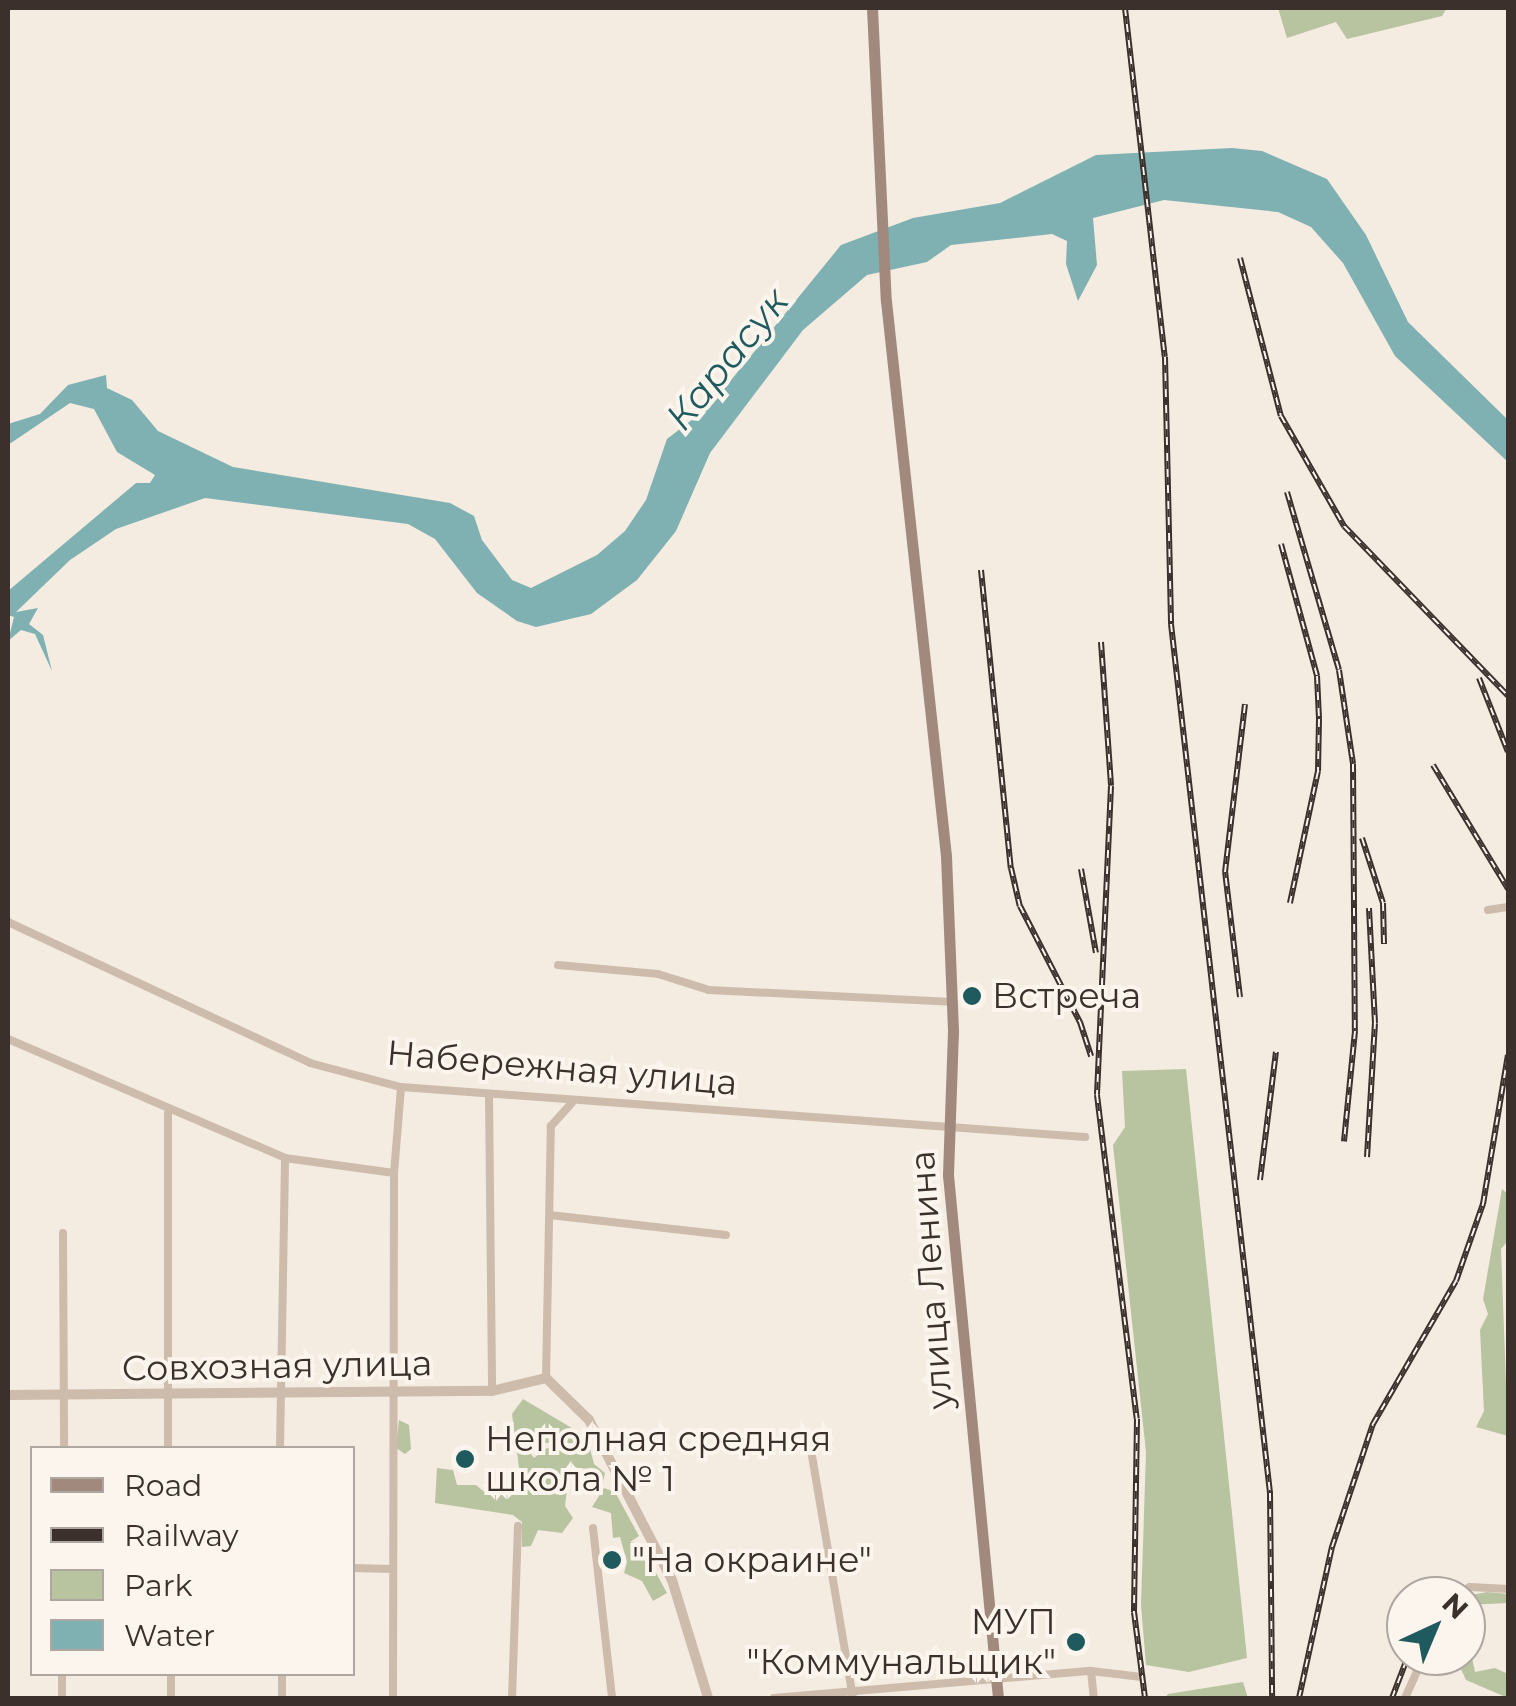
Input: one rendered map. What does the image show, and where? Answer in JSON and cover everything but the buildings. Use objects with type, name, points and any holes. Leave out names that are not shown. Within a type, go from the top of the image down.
[{"type":"main road","name":"улица Ленина","points":[[872,8],[878,202],[886,301],[946,856],[952,1002],[948,1127],[998,1698]]},
{"type":"street","points":[[1488,910],[1508,907]]},
{"type":"street","name":"Набережная улица","points":[[8,922],[310,1063],[400,1087],[572,1104],[1084,1137]]},
{"type":"street","points":[[558,965],[658,974],[712,990],[952,1002]]},
{"type":"street","points":[[8,1038],[168,1113],[285,1158],[394,1173]]},
{"type":"street","points":[[393,1698],[394,1173],[400,1087]]},
{"type":"street","points":[[489,1095],[492,1391]]},
{"type":"street","points":[[572,1104],[551,1126],[546,1378],[589,1420],[672,1580],[708,1698]]},
{"type":"street","points":[[168,1113],[168,1446]]},
{"type":"street","points":[[280,1446],[285,1158]]},
{"type":"street","points":[[550,1215],[726,1236]]},
{"type":"street","points":[[63,1233],[64,1446]]},
{"type":"street","name":"Совхозная улица","points":[[8,1395],[279,1396],[492,1391],[546,1378]]},
{"type":"street","points":[[809,1438],[852,1694]]},
{"type":"street","points":[[512,1698],[518,1526]]},
{"type":"street","points":[[593,1528],[612,1698]]},
{"type":"street","points":[[355,1568],[392,1570]]},
{"type":"street","points":[[1091,1671],[1094,1698]]},
{"type":"street","points":[[774,1698],[1091,1671],[1142,1677]]},
{"type":"green space","points":[[1278,8],[1447,8],[1442,16],[1347,39],[1336,22],[1287,38]]},
{"type":"green space","points":[[1186,1069],[1247,1658],[1189,1672],[1146,1665],[1141,1605],[1146,1452],[1113,1145],[1125,1127],[1122,1071]]},
{"type":"green space","points":[[1502,1189],[1508,1194],[1507,1242],[1501,1249],[1508,1436],[1476,1427],[1484,1411],[1480,1330],[1488,1314],[1483,1299]]},
{"type":"green space","points":[[523,1399],[587,1437],[594,1464],[605,1473],[602,1486],[592,1487],[584,1484],[589,1469],[570,1467],[565,1506],[573,1518],[562,1533],[538,1530],[531,1546],[522,1547],[522,1522],[513,1515],[435,1503],[437,1468],[453,1470],[457,1485],[476,1485],[488,1495],[522,1491],[512,1414]],"holes":[[[531,1429],[539,1443],[573,1443],[568,1452],[547,1448],[534,1458],[528,1450]]]},
{"type":"green space","points":[[399,1420],[409,1425],[411,1449],[405,1454],[396,1448]]},
{"type":"green space","points":[[604,1488],[615,1492],[639,1536],[630,1542],[640,1544],[667,1593],[653,1601],[642,1581],[624,1573],[627,1562],[620,1537],[613,1538],[611,1513],[592,1507]]},
{"type":"green space","points":[[1486,1592],[1508,1594],[1508,1603],[1486,1604]]},
{"type":"green space","points":[[1495,1668],[1508,1674],[1508,1698],[1464,1676],[1486,1676],[1486,1670]]},
{"type":"green space","points":[[1243,1682],[1248,1698],[1165,1698],[1168,1694]]},
{"type":"water","points":[[1232,148],[1262,151],[1327,179],[1366,235],[1408,322],[1508,420],[1508,462],[1395,356],[1343,263],[1311,227],[1278,212],[1164,200],[1093,218],[1097,265],[1078,301],[1066,264],[1067,241],[1052,234],[951,245],[927,262],[867,275],[803,330],[710,453],[676,531],[637,580],[591,614],[536,627],[517,621],[477,593],[435,539],[408,524],[205,498],[116,529],[70,560],[16,612],[38,608],[29,624],[43,635],[52,671],[35,634],[21,630],[8,641],[14,617],[8,615],[8,591],[136,483],[150,483],[155,475],[117,452],[94,409],[70,403],[8,445],[8,424],[40,414],[68,385],[106,375],[107,388],[132,400],[158,431],[233,467],[450,503],[474,516],[482,540],[512,580],[531,588],[597,555],[625,531],[646,500],[667,439],[710,406],[841,245],[913,218],[1000,203],[1096,155]]},
{"type":"railway","points":[[1125,8],[1165,357],[1171,624],[1270,1493],[1272,1698]]},
{"type":"railway","points":[[1240,258],[1281,416],[1344,526],[1508,696]]},
{"type":"railway","points":[[1287,492],[1339,670],[1353,764],[1355,1031],[1344,1141]]},
{"type":"railway","points":[[1281,544],[1317,676],[1319,719],[1318,771],[1290,903]]},
{"type":"railway","points":[[981,570],[1011,868],[1020,906],[1080,1022],[1091,1056]]},
{"type":"railway","points":[[1101,642],[1111,786],[1097,1095],[1137,1419],[1134,1612],[1145,1698]]},
{"type":"railway","points":[[1479,678],[1508,752]]},
{"type":"railway","points":[[1240,997],[1225,872],[1245,704]]},
{"type":"railway","points":[[1433,765],[1508,889]]},
{"type":"railway","points":[[1362,838],[1383,903],[1384,944]]},
{"type":"railway","points":[[1081,869],[1096,953]]},
{"type":"railway","points":[[1367,1157],[1375,1023],[1369,908]]},
{"type":"railway","points":[[1260,1180],[1276,1052]]},
{"type":"railway","points":[[1299,1698],[1332,1547],[1373,1424],[1456,1281],[1483,1204],[1508,1055]]},
{"type":"railway","points":[[1392,1698],[1400,1676]]},
{"type":"place","name":"Встреча","points":[[972,996]]},
{"type":"place","name":"Неполная средняя школа № 1","points":[[465,1459]]},
{"type":"place","name":"\"На окраине\"","points":[[612,1560]]},
{"type":"place","name":"МУП \"Коммунальщик\"","points":[[1076,1642]]},
{"type":"water label","name":"Карасук","points":[[727,359]]}]
